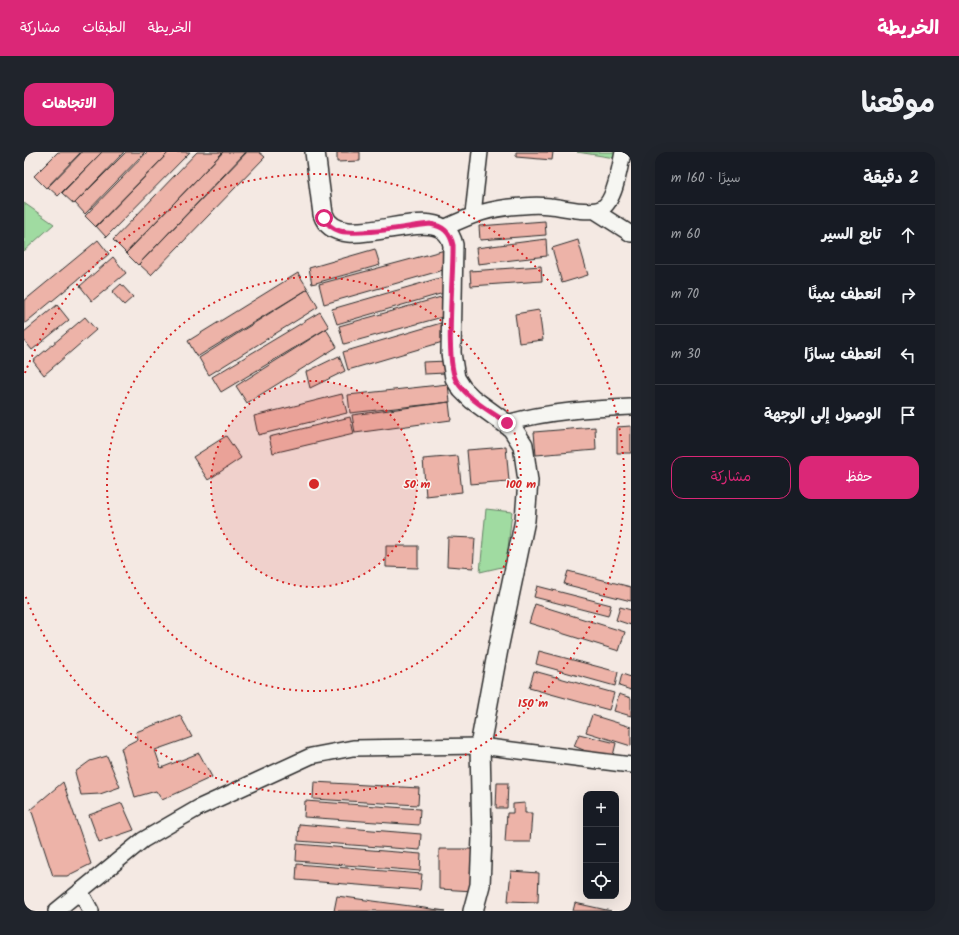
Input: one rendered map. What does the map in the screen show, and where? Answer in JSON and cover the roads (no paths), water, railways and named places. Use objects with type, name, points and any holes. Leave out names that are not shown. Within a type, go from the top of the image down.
[{"type":"street","points":[[315,152],[323,214],[327,223],[334,228],[341,231],[368,231],[430,224],[444,228],[448,232],[453,245],[451,353],[455,378],[462,389],[472,398],[507,423],[517,434],[523,445],[528,481],[525,520],[498,649],[480,746],[482,838],[480,885],[473,911]]},
{"type":"street","points":[[473,214],[480,152]]},
{"type":"street","points":[[596,211],[603,208],[610,197],[623,152]]},
{"type":"street","points":[[444,228],[473,214],[493,209],[524,206],[550,206],[596,211],[631,234]]},
{"type":"street","points":[[507,423],[527,417],[578,409],[631,407]]},
{"type":"street","points":[[56,911],[143,840],[200,807],[311,756],[353,748],[480,746],[631,765]]},
{"type":"street","points":[[80,891],[91,911]]}]
